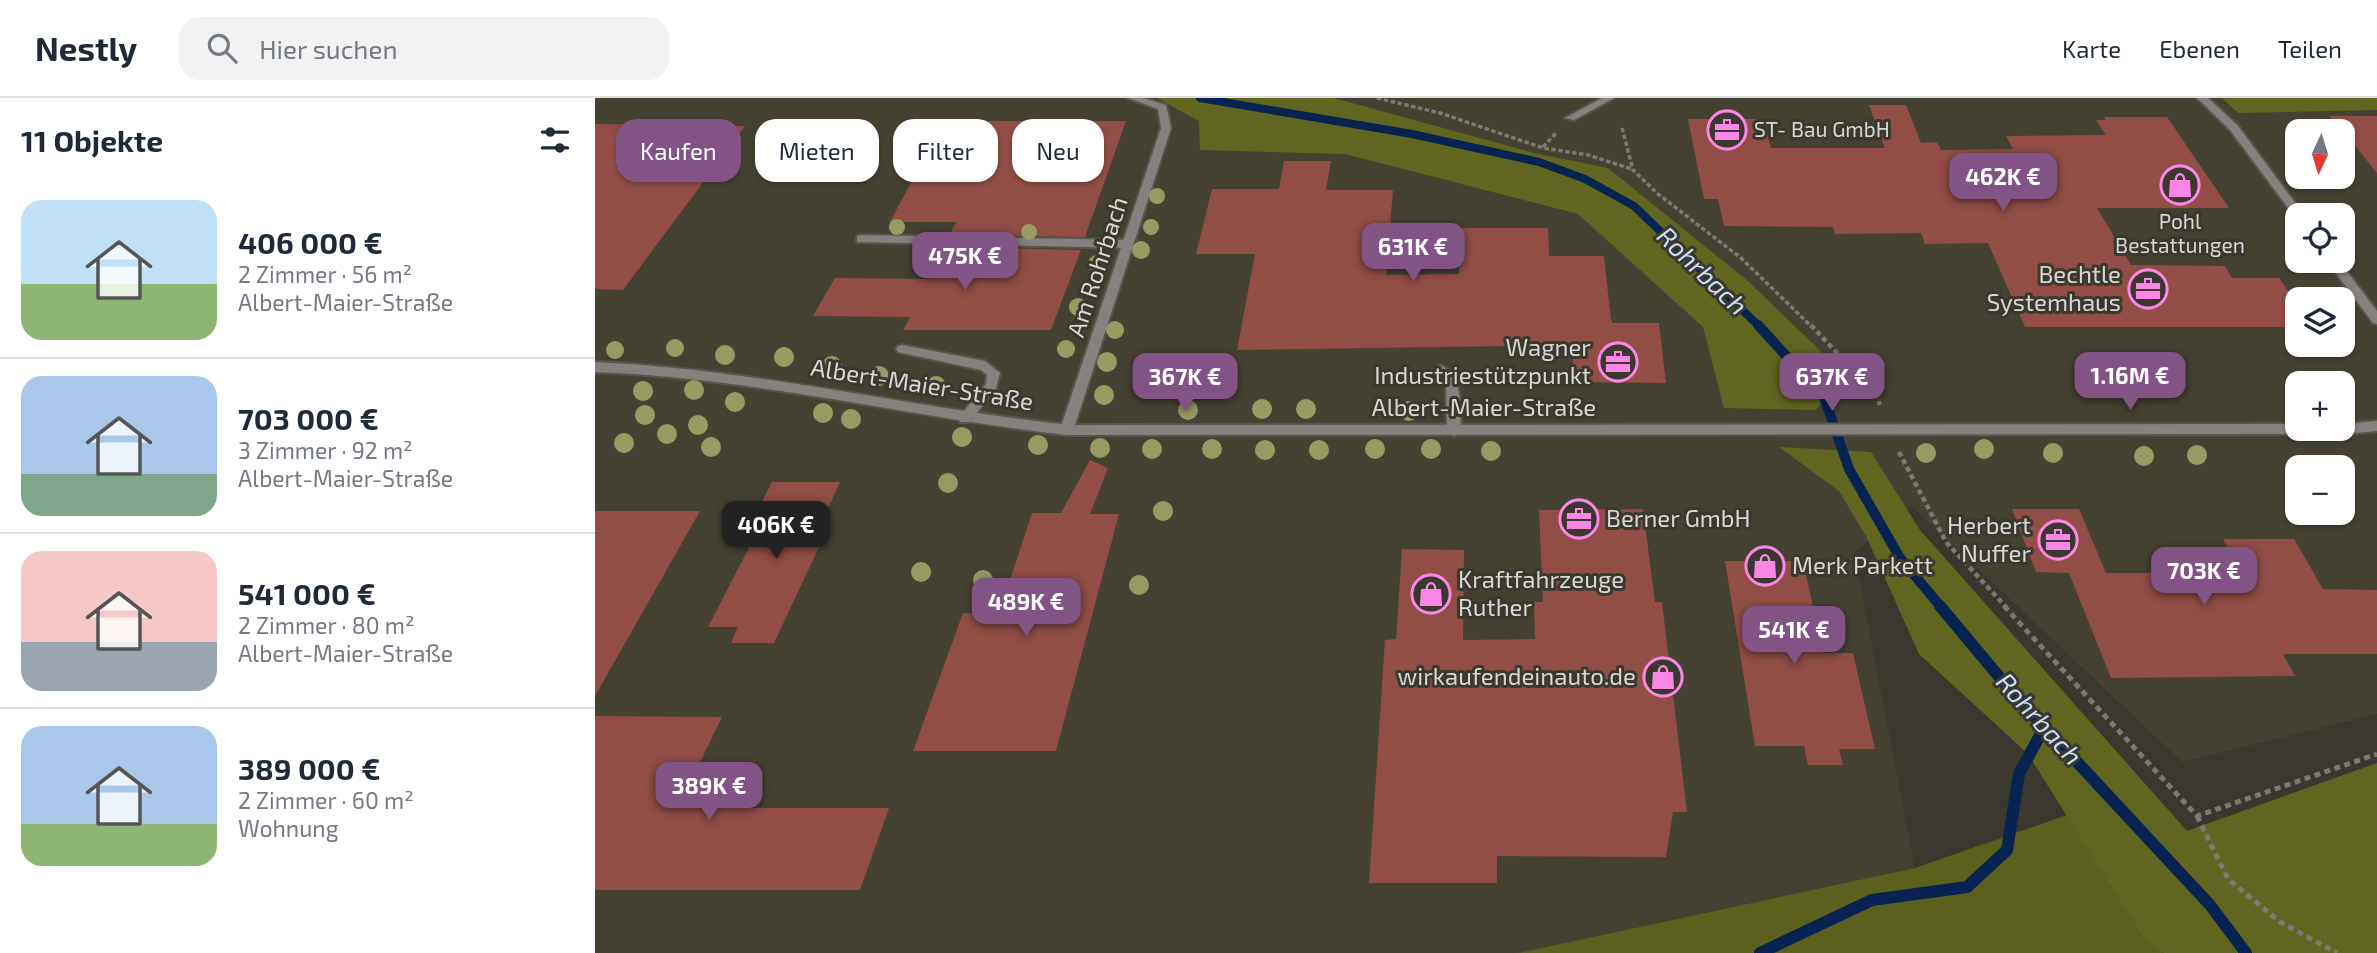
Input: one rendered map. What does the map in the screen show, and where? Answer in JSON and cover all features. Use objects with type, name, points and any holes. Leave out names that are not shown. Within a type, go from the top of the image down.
[{"type":"street","name":"Am Rohrbach","points":[[1067,430],[1166,128],[1163,107],[1133,98]]},
{"type":"street","points":[[1570,118],[1609,98]]},
{"type":"street","points":[[2202,98],[2234,128],[2290,203]]},
{"type":"street","points":[[861,239],[1128,244]]},
{"type":"street","points":[[2342,273],[2377,320]]},
{"type":"street","points":[[902,349],[985,366],[994,373],[992,385],[965,419]]},
{"type":"street","name":"Albert-Maier-Straße","points":[[595,367],[747,378],[965,419],[1067,430],[2345,429],[2377,426]]},
{"type":"street","points":[[1440,370],[1452,382],[1454,431]]},
{"type":"path","points":[[1377,98],[1440,113],[1543,148],[1588,155],[1633,170],[1658,194],[1741,258],[1809,323],[1876,396],[1887,429],[1946,542],[2197,816],[2228,879],[2280,922],[2337,953]]},
{"type":"path","points":[[1622,128],[1633,170]]},
{"type":"path","points":[[2197,816],[2377,754]]},
{"type":"shaded area","points":[[595,98],[2377,98],[2377,714],[2182,762],[1912,506],[1854,552],[1915,868],[1518,953],[595,953]]},
{"type":"green space","points":[[1157,98],[1334,98],[1534,153],[1608,168],[1749,282],[1862,391],[1830,395],[1815,410],[1724,408],[1703,327],[1578,214],[1345,154],[1200,150],[1199,121]]},
{"type":"green space","points":[[2222,98],[2377,98],[2377,110],[2238,113]]},
{"type":"green space","points":[[1779,447],[1871,452],[1920,530],[2187,831],[2377,763],[2377,953],[2163,953],[2144,939],[2028,754],[1919,654],[1866,536],[1839,491]]},
{"type":"green space","points":[[2067,815],[2144,939],[2163,953],[1518,953],[1915,868]]},
{"type":"building","points":[[1869,105],[1906,105],[1921,143],[1937,142],[1941,150],[2013,149],[2006,136],[2106,135],[2096,120],[2106,120],[2104,117],[2167,117],[2229,208],[2097,208],[2131,265],[2225,266],[2232,278],[2279,278],[2285,287],[2285,327],[2025,327],[1988,243],[1925,244],[1921,233],[1835,234],[1833,227],[1724,226],[1718,199],[1704,199],[1688,119],[1763,119],[1771,148],[1885,148]]},
{"type":"building","points":[[2329,116],[2377,116],[2377,173],[2355,146],[2355,119],[2332,119]]},
{"type":"building","points":[[998,121],[1012,121],[1012,182],[1104,182],[1104,121],[1126,121],[1085,237],[950,234],[956,222],[890,222],[911,182],[998,182]]},
{"type":"building","points":[[595,124],[616,124],[616,182],[703,182],[623,290],[595,289]]},
{"type":"building","points":[[1284,161],[1331,161],[1326,190],[1393,190],[1386,275],[1459,274],[1460,228],[1548,228],[1549,256],[1604,256],[1611,320],[1613,323],[1659,323],[1666,383],[1574,382],[1572,345],[1237,350],[1255,254],[1196,254],[1212,189],[1279,189]]},
{"type":"building","points":[[944,247],[1081,250],[1051,330],[903,330],[910,317],[813,316],[835,278],[929,279]]},
{"type":"building","points":[[1090,460],[1108,468],[1090,514],[1119,514],[1056,751],[913,751],[963,613],[999,613],[1032,513],[1061,513]]},
{"type":"building","points":[[772,482],[840,482],[819,528],[828,528],[774,643],[731,643],[738,627],[708,627],[766,515],[755,515]]},
{"type":"building","points":[[1643,509],[1655,602],[1662,602],[1687,812],[1673,812],[1666,857],[1497,856],[1497,883],[1369,883],[1385,640],[1396,639],[1402,549],[1464,550],[1463,640],[1535,639],[1534,602],[1543,602],[1539,510]]},
{"type":"building","points":[[2012,509],[2079,509],[2106,573],[2241,573],[2223,539],[2294,539],[2323,589],[2377,590],[2377,654],[2283,654],[2295,676],[2111,678],[2069,573],[2036,572]]},
{"type":"building","points":[[595,511],[700,511],[595,696]]},
{"type":"building","points":[[1725,561],[1803,561],[1823,653],[1853,653],[1875,749],[1839,749],[1843,765],[1808,765],[1804,746],[1755,746]]},
{"type":"building","points":[[595,716],[722,717],[678,808],[889,808],[860,890],[595,890]]},
{"type":"waterway","name":"Rohrbach","points":[[1200,98],[1412,134],[1539,162],[1585,179],[1634,206],[1759,326]]},
{"type":"waterway","name":"Rohrbach","points":[[1759,326],[1824,397],[1849,469],[1900,558],[1941,607]]},
{"type":"waterway","name":"Rohrbach","points":[[1940,606],[2044,727]]},
{"type":"waterway","points":[[1760,953],[1872,900],[1967,887],[2007,850],[2019,774],[2044,727]]},
{"type":"waterway","name":"Rohrbach","points":[[2044,727],[2210,905],[2246,953]]},
{"type":"place","name":"ST- Bau GmbH","points":[[1727,130]]},
{"type":"place","name":"Pohl Bestattungen","points":[[2180,185]]},
{"type":"place","name":"Bechtle Systemhaus","points":[[2148,289]]},
{"type":"place","name":"Wagner Industriestützpunkt","points":[[1618,362]]},
{"type":"place","name":"Berner GmbH","points":[[1579,519]]},
{"type":"place","name":"Herbert Nuffer","points":[[2058,540]]},
{"type":"place","name":"Merk Parkett","points":[[1765,566]]},
{"type":"place","name":"Kraftfahrzeuge Ruther","points":[[1431,594]]},
{"type":"place","name":"wirkaufendeinauto.de","points":[[1663,677]]}]
